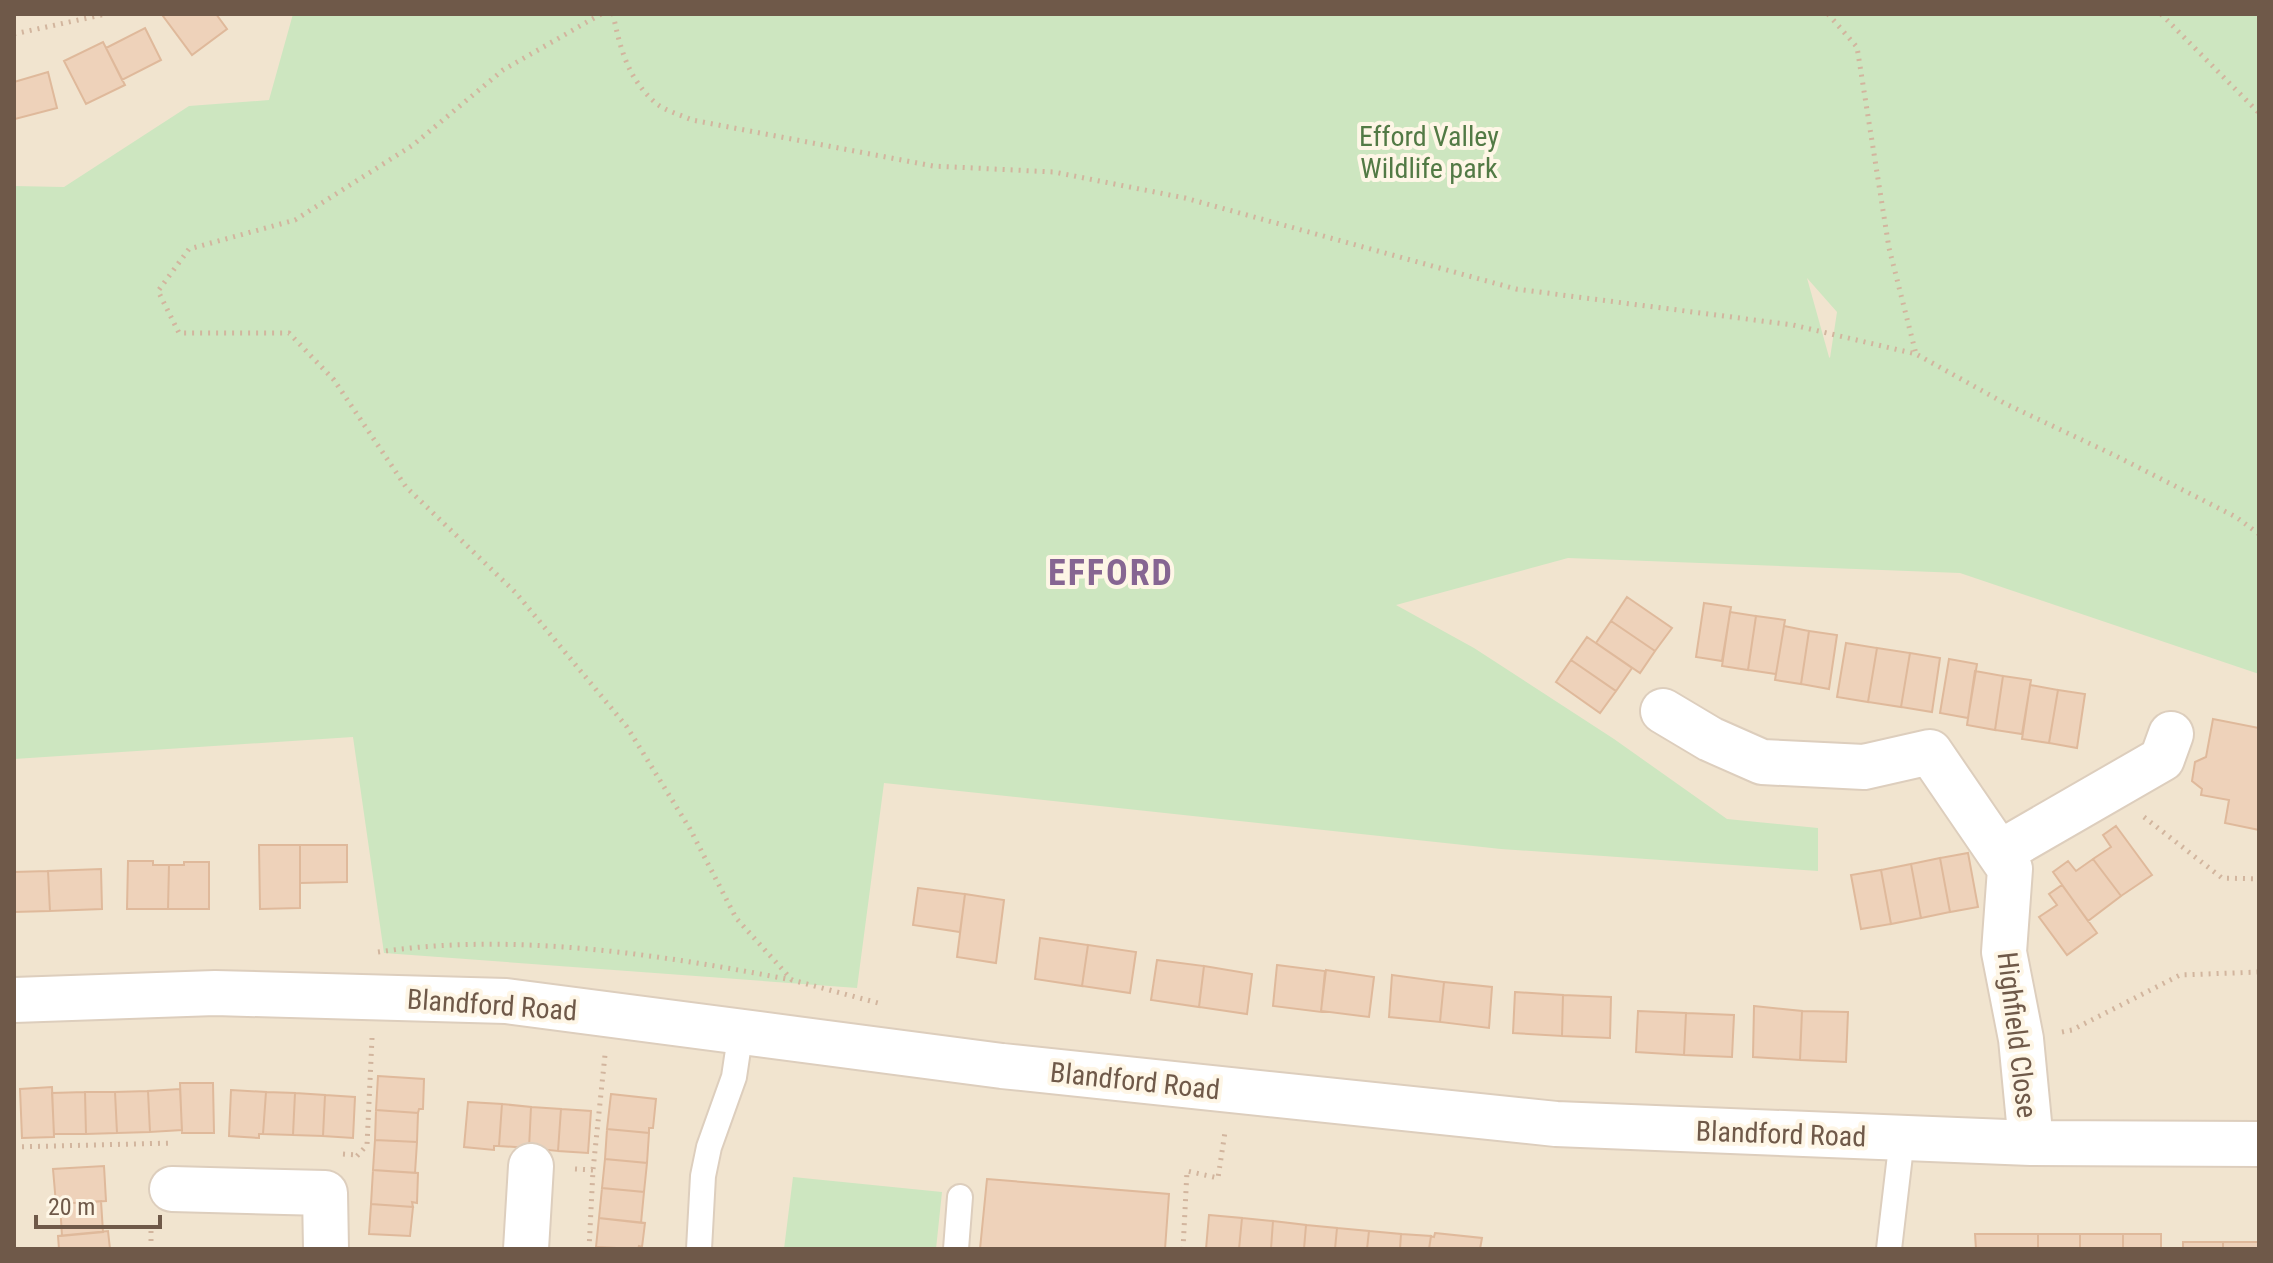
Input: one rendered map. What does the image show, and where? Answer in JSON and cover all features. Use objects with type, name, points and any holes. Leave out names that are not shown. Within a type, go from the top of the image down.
[{"type":"street","name":"Highfield Close","points":[[1663,711],[1710,739],[1762,762],[1864,767],[1930,752],[2010,869],[2004,952],[2021,1039],[2031,1143]]},
{"type":"street","points":[[1999,853],[2162,759],[2171,734]]},
{"type":"street","name":"Blandford Road","points":[[14,1000],[215,993],[506,1001],[1017,1067],[1556,1124],[2031,1143],[2259,1144]]},
{"type":"street","points":[[526,1249],[531,1166]]},
{"type":"street","points":[[172,1189],[325,1193],[326,1249]]},
{"type":"lane","points":[[699,1249],[703,1176],[709,1147],[734,1077],[741,1030]]},
{"type":"lane","points":[[1889,1249],[1902,1138]]},
{"type":"lane","points":[[956,1249],[960,1197]]},
{"type":"path","points":[[14,34],[106,14]]},
{"type":"path","points":[[601,14],[503,70],[413,145],[295,220],[189,249],[158,291],[179,333],[289,333],[334,380],[406,487],[516,593],[627,727],[690,829],[736,918],[792,980],[893,1007]]},
{"type":"path","points":[[613,14],[621,53],[635,79],[658,105],[692,120],[933,166],[1054,172],[1185,198],[1516,289],[1793,325],[1916,354],[2006,404],[2236,517],[2259,534]]},
{"type":"path","points":[[1828,14],[1857,47],[1889,248],[1916,354]]},
{"type":"path","points":[[2161,14],[2259,113]]},
{"type":"path","points":[[2140,772],[2144,818],[2222,878],[2259,879]]},
{"type":"path","points":[[2021,1039],[2072,1030],[2180,975],[2259,972]]},
{"type":"path","points":[[325,1193],[367,1145],[374,997]]},
{"type":"path","points":[[589,1249],[593,1170],[609,1014]]},
{"type":"path","points":[[14,1147],[151,1142]]},
{"type":"path","points":[[1183,1249],[1187,1171],[1218,1178],[1223,1143]]},
{"type":"shaded area","points":[[14,14],[2259,14],[2259,1249],[14,1249]]},
{"type":"green space","name":"Efford Valley Wildlife park","points":[[293,14],[2259,14],[2259,674],[1960,573],[1568,558],[1396,605],[1474,648],[1614,739],[1727,819],[1818,828],[1818,871],[1501,849],[884,783],[857,988],[384,953],[353,737],[14,759],[14,186],[64,187],[189,106],[269,100]],"holes":[[[1807,278],[1837,312],[1830,358]]]},
{"type":"green space","points":[[793,1177],[942,1192],[936,1249],[784,1249]]},
{"type":"building","points":[[216,14],[227,29],[192,55],[163,16]]},
{"type":"building","points":[[145,28],[161,60],[122,80],[106,48]]},
{"type":"building","points":[[103,42],[125,85],[86,104],[64,61]]},
{"type":"building","points":[[48,72],[57,108],[15,119],[14,82]]},
{"type":"building","points":[[1627,597],[1672,628],[1655,651],[1611,621]]},
{"type":"building","points":[[1704,603],[1731,607],[1722,661],[1696,657]]},
{"type":"building","points":[[1730,612],[1756,616],[1748,670],[1722,666]]},
{"type":"building","points":[[1756,616],[1785,620],[1776,674],[1748,670]]},
{"type":"building","points":[[1611,621],[1655,651],[1640,673],[1596,643]]},
{"type":"building","points":[[1784,626],[1809,631],[1801,684],[1775,680]]},
{"type":"building","points":[[1809,631],[1837,635],[1829,689],[1801,684]]},
{"type":"building","points":[[1587,637],[1632,668],[1616,691],[1571,660]]},
{"type":"building","points":[[1846,643],[1877,648],[1868,702],[1837,697]]},
{"type":"building","points":[[1877,648],[1910,653],[1901,707],[1868,702]]},
{"type":"building","points":[[1910,653],[1940,658],[1932,712],[1901,707]]},
{"type":"building","points":[[1949,659],[1977,664],[1968,718],[1940,713]]},
{"type":"building","points":[[1571,660],[1616,691],[1600,713],[1556,682]]},
{"type":"building","points":[[1975,671],[2003,676],[1995,730],[1967,725]]},
{"type":"building","points":[[2003,676],[2031,680],[2022,734],[1995,730]]},
{"type":"building","points":[[2030,685],[2058,690],[2049,743],[2022,739]]},
{"type":"building","points":[[2058,690],[2085,694],[2077,748],[2049,743]]},
{"type":"building","points":[[2213,719],[2259,728],[2259,830],[2225,823],[2229,800],[2201,795],[2202,789],[2192,781],[2195,762],[2206,757]]},
{"type":"building","points":[[2116,826],[2152,875],[2121,896],[2093,859],[2111,847],[2103,835]]},
{"type":"building","points":[[259,845],[300,845],[300,908],[260,909]]},
{"type":"building","points":[[300,845],[347,845],[347,882],[300,883]]},
{"type":"building","points":[[1968,853],[1978,907],[1950,912],[1940,858]]},
{"type":"building","points":[[1940,858],[1950,912],[1921,918],[1911,864]]},
{"type":"building","points":[[2093,859],[2121,896],[2088,921],[2053,872],[2068,861],[2076,871]]},
{"type":"building","points":[[128,861],[153,861],[153,865],[169,865],[168,909],[127,909]]},
{"type":"building","points":[[184,862],[209,862],[209,909],[168,909],[169,865],[184,865]]},
{"type":"building","points":[[1911,864],[1921,918],[1891,924],[1881,870]]},
{"type":"building","points":[[101,869],[102,909],[50,911],[48,871]]},
{"type":"building","points":[[1881,870],[1891,924],[1861,929],[1851,875]]},
{"type":"building","points":[[48,871],[50,911],[14,912],[14,872]]},
{"type":"building","points":[[2062,885],[2097,933],[2067,955],[2039,917],[2057,905],[2049,894]]},
{"type":"building","points":[[918,888],[965,894],[960,932],[913,925]]},
{"type":"building","points":[[965,894],[1004,900],[996,963],[957,957]]},
{"type":"building","points":[[1040,938],[1088,945],[1082,986],[1035,979]]},
{"type":"building","points":[[1088,945],[1136,952],[1130,993],[1082,986]]},
{"type":"building","points":[[1157,960],[1204,966],[1199,1007],[1151,1000]]},
{"type":"building","points":[[1277,965],[1325,971],[1321,1012],[1273,1006]]},
{"type":"building","points":[[1204,966],[1252,974],[1247,1014],[1199,1007]]},
{"type":"building","points":[[1326,970],[1374,977],[1369,1017],[1321,1011]]},
{"type":"building","points":[[1392,975],[1444,982],[1440,1022],[1389,1017]]},
{"type":"building","points":[[1444,982],[1492,987],[1489,1028],[1440,1022]]},
{"type":"building","points":[[1515,992],[1563,995],[1562,1036],[1513,1033]]},
{"type":"building","points":[[1563,995],[1611,997],[1610,1038],[1562,1036]]},
{"type":"building","points":[[1754,1006],[1802,1011],[1800,1060],[1753,1057]]},
{"type":"building","points":[[1638,1011],[1686,1013],[1684,1055],[1636,1052]]},
{"type":"building","points":[[1802,1011],[1848,1012],[1846,1062],[1800,1060]]},
{"type":"building","points":[[1686,1013],[1734,1015],[1732,1057],[1684,1055]]},
{"type":"building","points":[[378,1076],[424,1079],[423,1109],[419,1109],[418,1113],[376,1110]]},
{"type":"building","points":[[180,1083],[213,1083],[214,1133],[182,1133]]},
{"type":"building","points":[[52,1087],[54,1137],[22,1138],[20,1089]]},
{"type":"building","points":[[180,1089],[182,1130],[150,1132],[148,1091]]},
{"type":"building","points":[[231,1090],[266,1092],[263,1134],[259,1134],[259,1138],[229,1136]]},
{"type":"building","points":[[148,1091],[150,1132],[117,1133],[115,1092]]},
{"type":"building","points":[[85,1092],[115,1092],[117,1133],[86,1134]]},
{"type":"building","points":[[85,1092],[86,1134],[54,1134],[52,1093]]},
{"type":"building","points":[[266,1092],[295,1093],[293,1135],[263,1134]]},
{"type":"building","points":[[295,1093],[325,1095],[323,1136],[293,1135]]},
{"type":"building","points":[[611,1094],[656,1099],[653,1128],[649,1128],[649,1133],[607,1129]]},
{"type":"building","points":[[325,1095],[355,1097],[353,1138],[323,1136]]},
{"type":"building","points":[[468,1102],[502,1104],[499,1146],[494,1146],[494,1150],[464,1147]]},
{"type":"building","points":[[502,1104],[531,1107],[529,1148],[499,1146]]},
{"type":"building","points":[[531,1107],[561,1109],[558,1151],[529,1148]]},
{"type":"building","points":[[561,1109],[591,1111],[588,1153],[558,1151]]},
{"type":"building","points":[[376,1110],[418,1113],[417,1142],[375,1140]]},
{"type":"building","points":[[607,1129],[649,1133],[647,1163],[605,1159]]},
{"type":"building","points":[[375,1140],[417,1142],[415,1173],[373,1170]]},
{"type":"building","points":[[605,1159],[647,1163],[644,1192],[602,1188]]},
{"type":"building","points":[[104,1166],[106,1201],[56,1204],[53,1169]]},
{"type":"building","points":[[373,1170],[418,1173],[417,1203],[412,1202],[413,1207],[371,1204]]},
{"type":"building","points":[[987,1179],[1169,1194],[1165,1249],[980,1249]]},
{"type":"building","points":[[602,1188],[644,1192],[641,1223],[599,1218]]},
{"type":"building","points":[[101,1201],[103,1232],[62,1236],[60,1204]]},
{"type":"building","points":[[371,1204],[413,1207],[410,1236],[369,1234]]},
{"type":"building","points":[[1209,1215],[1242,1218],[1239,1249],[1206,1249]]},
{"type":"building","points":[[599,1218],[645,1223],[642,1247],[596,1247]]},
{"type":"building","points":[[1242,1218],[1273,1221],[1271,1249],[1239,1249]]},
{"type":"building","points":[[1273,1221],[1306,1225],[1304,1249],[1271,1249]]},
{"type":"building","points":[[1306,1225],[1337,1228],[1335,1249],[1304,1249]]},
{"type":"building","points":[[1337,1228],[1369,1231],[1367,1249],[1335,1249]]},
{"type":"building","points":[[108,1231],[110,1249],[59,1249],[58,1236]]},
{"type":"building","points":[[1369,1231],[1401,1234],[1400,1249],[1367,1249]]},
{"type":"building","points":[[1435,1233],[1482,1238],[1480,1249],[1429,1249],[1431,1236],[1434,1237]]},
{"type":"building","points":[[1401,1234],[1431,1236],[1429,1249],[1400,1249]]},
{"type":"building","points":[[1975,1234],[2038,1234],[2038,1249],[1976,1249]]},
{"type":"building","points":[[2038,1234],[2080,1234],[2080,1249],[2038,1249]]},
{"type":"building","points":[[2080,1234],[2123,1234],[2123,1249],[2080,1249]]},
{"type":"building","points":[[2123,1234],[2161,1234],[2161,1249],[2123,1249]]},
{"type":"building","points":[[2183,1242],[2223,1242],[2223,1249],[2183,1249]]},
{"type":"building","points":[[2223,1242],[2259,1242],[2259,1249],[2223,1249]]},
{"type":"district","name":"EFFORD","points":[[1111,573]]}]
